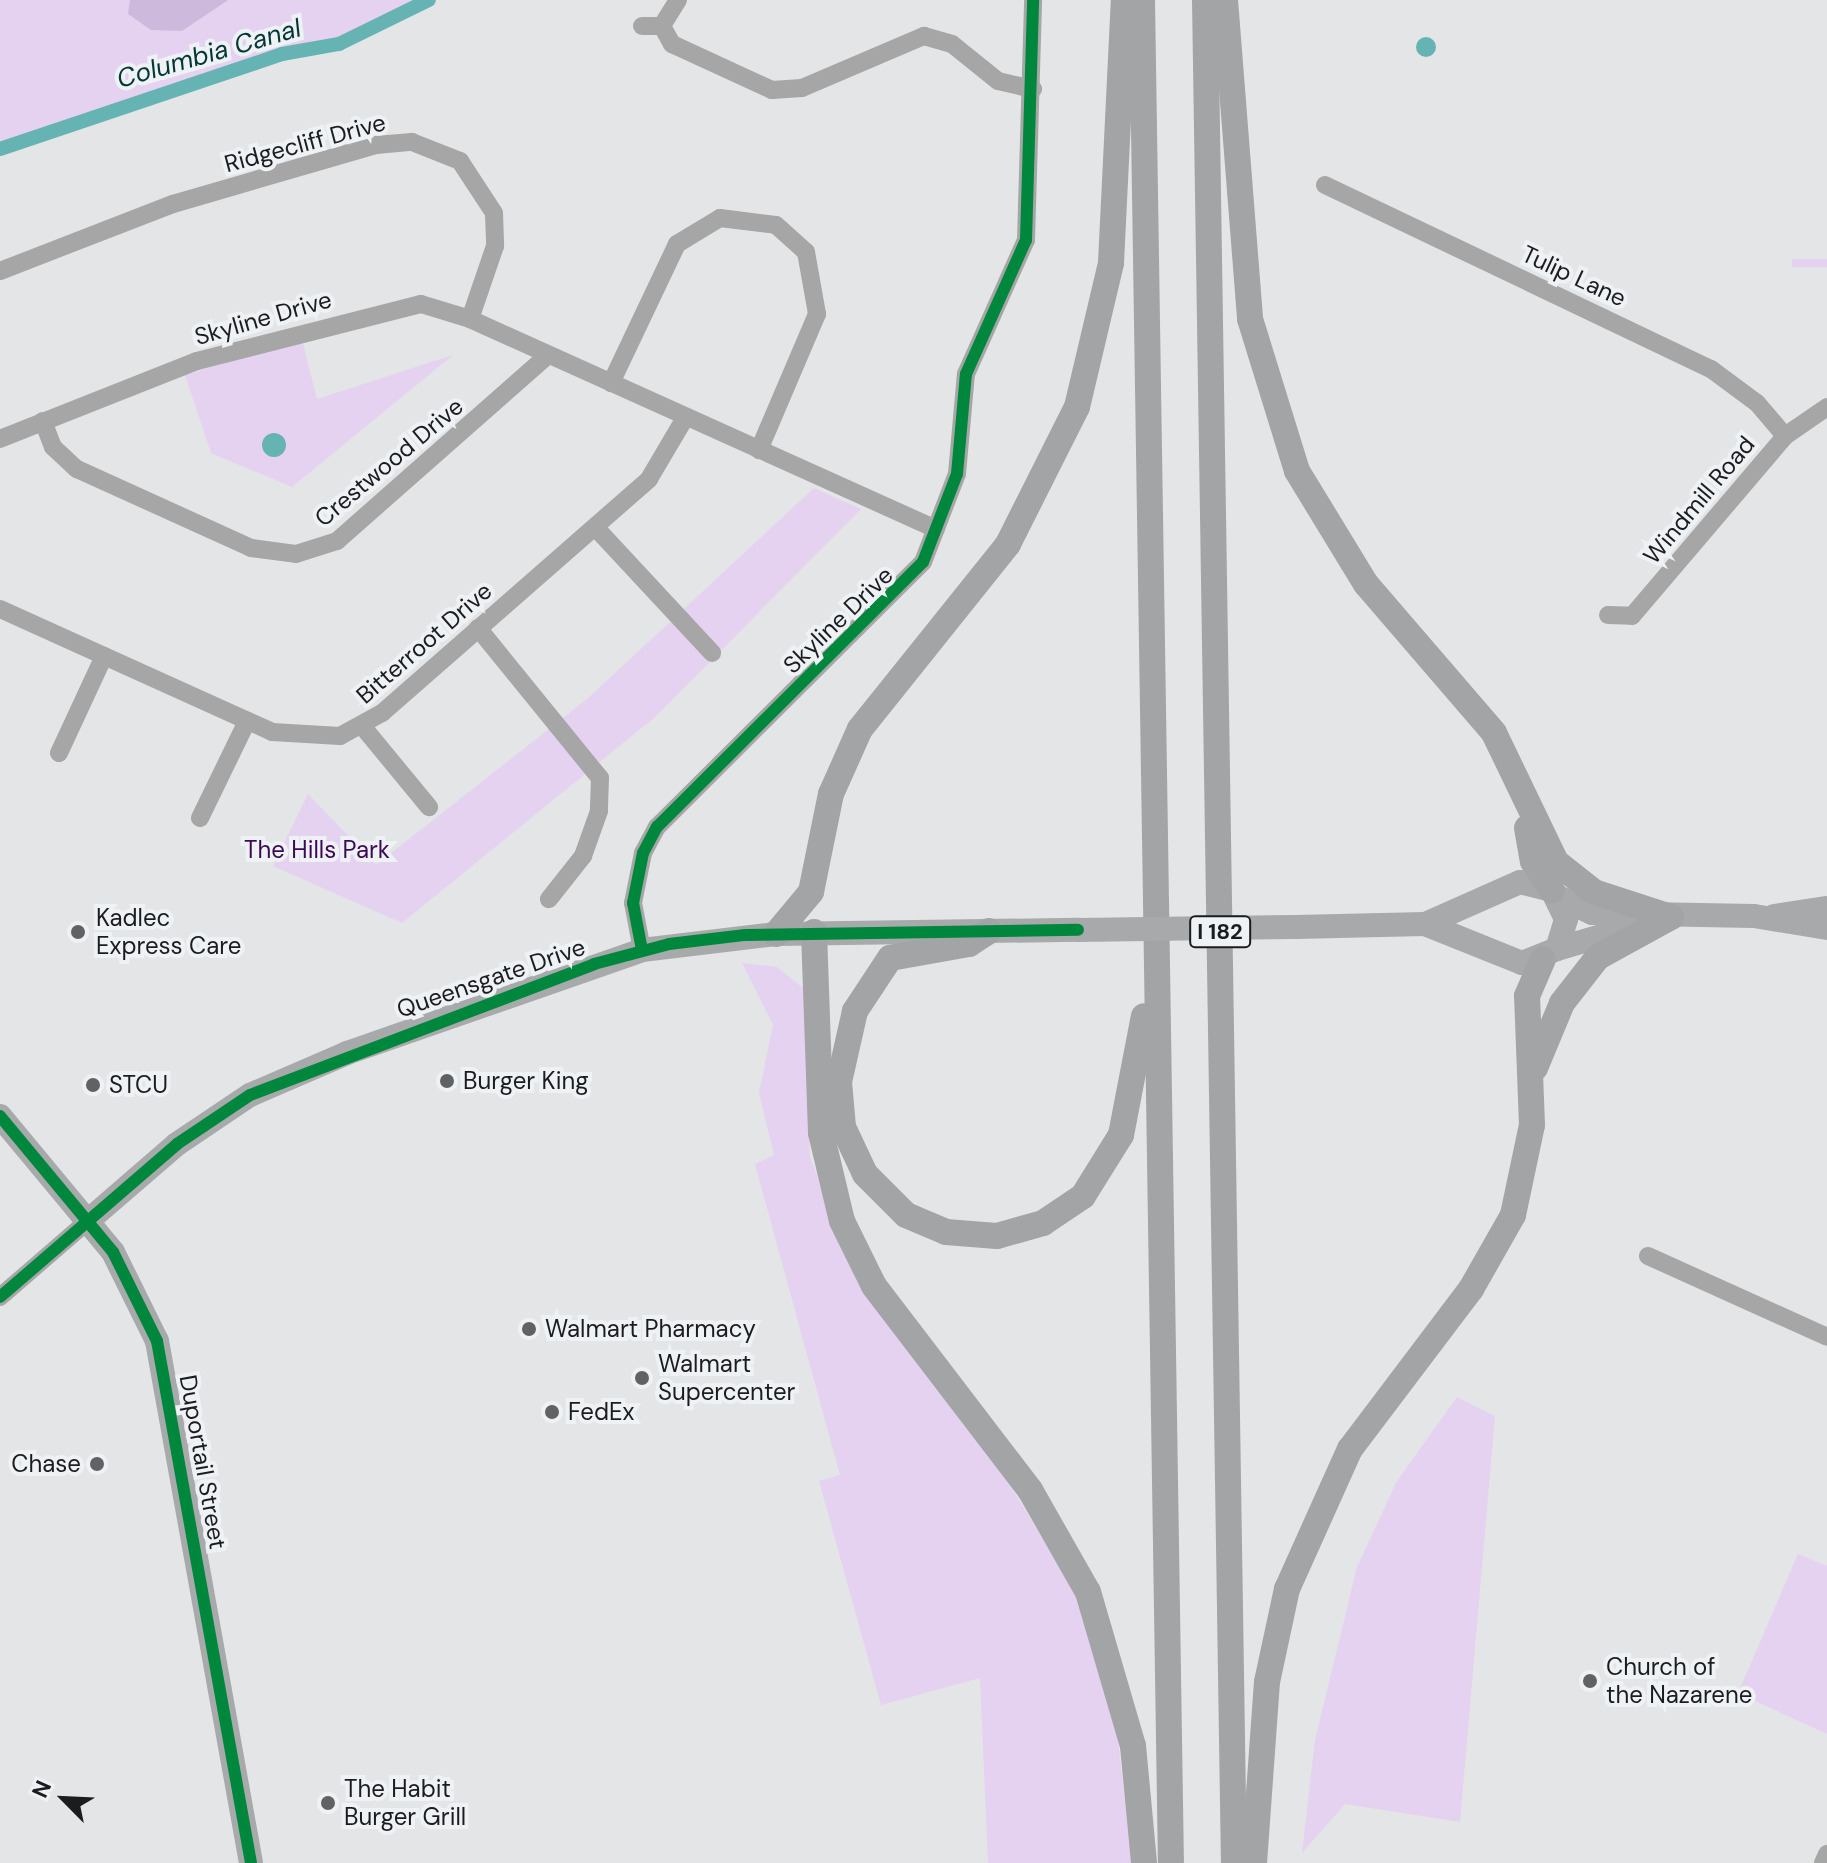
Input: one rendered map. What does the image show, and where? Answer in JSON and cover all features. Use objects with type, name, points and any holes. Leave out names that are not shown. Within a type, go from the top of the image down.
[{"type":"highway","points":[[776,934],[811,892],[831,794],[860,729],[1008,544],[1077,407],[1111,263],[1124,0]]},
{"type":"highway","name":"I 182","points":[[1142,0],[1171,1863]]},
{"type":"highway","name":"I 182","points":[[1205,0],[1234,1863]]},
{"type":"highway","points":[[1225,0],[1244,267],[1278,423],[1350,564],[1477,709],[1517,774],[1547,848],[1572,878],[1605,897],[1671,917]]},
{"type":"highway","points":[[1517,774],[1529,849],[1555,894]]},
{"type":"highway","points":[[989,931],[969,944],[898,954],[876,970],[855,1011],[839,1082],[848,1143],[877,1190],[926,1226],[974,1238],[1043,1223],[1083,1196],[1111,1158],[1143,1021],[1154,849]]},
{"type":"highway","points":[[1532,1082],[1548,1028],[1578,980],[1617,943],[1671,917]]},
{"type":"highway","points":[[814,932],[821,1133],[842,1221],[874,1286],[1030,1490],[1088,1592],[1133,1746],[1144,1863]]},
{"type":"highway","points":[[1254,1863],[1267,1682],[1301,1548],[1374,1411],[1500,1244],[1528,1163],[1532,1082],[1527,996],[1550,954]]},
{"type":"main road","points":[[1425,924],[1520,882],[1555,894],[1592,913],[1767,917],[1827,908]]},
{"type":"main road","points":[[1550,954],[1566,928],[1555,894]]},
{"type":"main road","points":[[1425,924],[1474,938],[1509,960],[1550,954],[1671,917]]},
{"type":"main road","points":[[1767,917],[1827,928]]},
{"type":"main road","name":"Queensgate Drive","points":[[89,1220],[177,1144],[250,1095],[347,1053],[642,950],[814,932],[1425,924]]},
{"type":"main road","name":"Duportail Street","points":[[0,1116],[89,1220],[133,1283],[158,1345],[251,1863]]},
{"type":"street","points":[[662,26],[678,0]]},
{"type":"street","name":"Skyline Drive","points":[[642,950],[633,903],[653,833],[908,584],[936,529],[957,474],[966,374],[1026,240],[1033,89],[1033,0]]},
{"type":"street","points":[[642,26],[662,26]]},
{"type":"street","points":[[662,26],[681,51],[772,90],[802,88],[924,36],[952,44],[998,81],[1033,89]]},
{"type":"street","name":"Ridgecliff Drive","points":[[0,271],[173,204],[412,142],[472,172],[494,213],[495,246],[470,319]]},
{"type":"street","name":"Tulip Lane","points":[[1325,185],[1711,369],[1757,403],[1785,436]]},
{"type":"street","points":[[611,383],[677,244],[720,218],[776,225],[806,252],[817,314],[759,450]]},
{"type":"street","name":"Skyline Drive","points":[[0,439],[197,361],[387,307],[421,304],[470,319],[936,529]]},
{"type":"street","name":"Crestwood Drive","points":[[43,421],[53,447],[77,469],[251,548],[296,554],[337,541],[548,355]]},
{"type":"street","name":"Windmill Road","points":[[1608,615],[1632,616],[1785,436],[1827,407]]},
{"type":"street","name":"Bitterroot Drive","points":[[0,609],[247,721],[301,739],[363,727],[595,527],[661,465],[685,418]]},
{"type":"street","points":[[595,527],[712,653]]},
{"type":"street","points":[[478,628],[600,778],[599,811],[583,856],[549,899]]},
{"type":"street","points":[[59,753],[104,656]]},
{"type":"street","points":[[200,818],[247,721]]},
{"type":"street","points":[[363,727],[429,807]]},
{"type":"street","name":"Queensgate Drive","points":[[0,1297],[89,1220]]},
{"type":"street","points":[[1648,1256],[1827,1337]]},
{"type":"street","points":[[1823,1863],[1827,1854]]},
{"type":"green space","points":[[0,0],[429,0],[339,44],[282,54],[0,149]]},
{"type":"green space","points":[[1792,259],[1827,259],[1827,267],[1792,267]]},
{"type":"green space","points":[[302,340],[317,399],[453,355],[292,487],[211,453],[185,375]]},
{"type":"green space","name":"The Hills Park","points":[[814,488],[861,509],[655,717],[402,923],[273,866],[308,794],[376,865],[587,699]]},
{"type":"green space","points":[[742,963],[777,967],[803,988],[810,1157],[858,1284],[1003,1474],[1077,1595],[1118,1740],[1132,1863],[988,1863],[980,1678],[881,1705],[819,1481],[840,1475],[755,1164],[774,1155],[759,1093],[773,1025]]},
{"type":"green space","points":[[1457,1397],[1495,1416],[1460,1822],[1345,1804],[1302,1853],[1315,1740],[1357,1567],[1397,1481]]},
{"type":"green space","points":[[1798,1554],[1827,1566],[1827,1734],[1738,1693]]},
{"type":"shaded area","points":[[130,0],[228,0],[182,31],[151,30],[128,14]]},
{"type":"water","points":[[1422,37],[1430,37],[1436,47],[1430,57],[1422,57],[1416,51],[1416,43]]},
{"type":"water","points":[[274,433],[283,436],[286,445],[283,454],[274,457],[265,454],[262,445],[265,436]]},
{"type":"waterway","name":"Columbia Canal","points":[[0,149],[282,54],[339,44],[429,0]]},
{"type":"cycle path","points":[[642,950],[633,903],[643,853],[657,827],[923,562],[957,474],[966,374],[1026,240],[1033,0]]},
{"type":"cycle path","points":[[0,1297],[177,1144],[250,1095],[594,964],[669,944],[745,935],[1078,930]]},
{"type":"cycle path","points":[[0,1116],[113,1252],[157,1341],[251,1863]]},
{"type":"place","name":"Kadlec Express Care","points":[[78,932]]},
{"type":"place","name":"Burger King","points":[[447,1081]]},
{"type":"place","name":"STCU","points":[[93,1085]]},
{"type":"place","name":"Walmart Pharmacy","points":[[529,1329]]},
{"type":"place","name":"Walmart Supercenter","points":[[642,1378]]},
{"type":"place","name":"FedEx","points":[[552,1412]]},
{"type":"place","name":"Chase","points":[[97,1464]]},
{"type":"place","name":"Church of the Nazarene","points":[[1590,1681]]},
{"type":"place","name":"The Habit Burger Grill","points":[[328,1803]]}]
